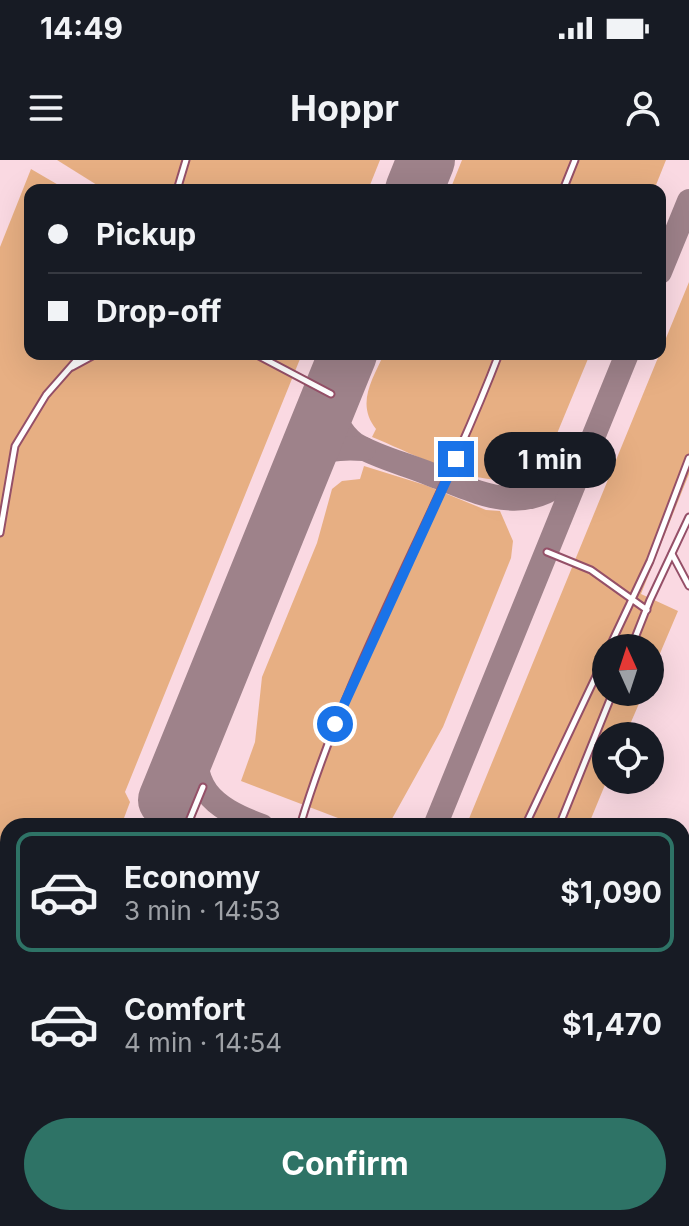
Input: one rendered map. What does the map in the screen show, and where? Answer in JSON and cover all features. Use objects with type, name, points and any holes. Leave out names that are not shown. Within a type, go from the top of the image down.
[{"type":"lane","points":[[179,184],[186,160]]},
{"type":"lane","points":[[565,184],[575,160]]},
{"type":"lane","points":[[0,533],[15,446],[46,395],[77,360]]},
{"type":"lane","points":[[71,367],[84,360]]},
{"type":"lane","points":[[266,360],[331,394]]},
{"type":"lane","points":[[302,818],[318,764],[343,703],[447,482],[497,360]]},
{"type":"lane","points":[[615,634],[650,561],[689,458]]},
{"type":"lane","points":[[637,634],[688,520]]},
{"type":"lane","points":[[547,552],[591,570],[647,610]]},
{"type":"lane","points":[[672,554],[689,586]]},
{"type":"lane","points":[[529,818],[592,685]]},
{"type":"lane","points":[[562,818],[607,706]]},
{"type":"lane","points":[[190,818],[203,787]]},
{"type":"shaded area","points":[[57,160],[380,160],[370,184],[95,184]]},
{"type":"shaded area","points":[[462,160],[666,160],[656,184],[452,184]]},
{"type":"shaded area","points":[[31,169],[57,184],[25,184]]},
{"type":"shaded area","points":[[24,187],[24,360],[300,360],[125,792],[130,802],[124,818],[0,818],[0,247]]},
{"type":"shaded area","points":[[689,282],[689,474],[641,594],[678,611],[664,644],[664,634],[592,634],[592,706],[638,706],[631,722],[592,722],[592,794],[601,794],[591,818],[469,818],[657,360],[666,360],[666,338]]},
{"type":"shaded area","points":[[381,360],[588,360],[556,436],[565,442],[548,465],[527,477],[502,480],[447,469],[372,437],[376,429],[367,410],[371,383]]},
{"type":"shaded area","points":[[364,466],[425,485],[486,510],[500,511],[513,541],[511,558],[443,727],[392,818],[338,818],[241,781],[255,742],[262,677],[317,543],[332,489],[342,481],[360,479]]},
{"type":"taxiway","points":[[666,257],[689,201]]},
{"type":"taxiway","points":[[438,818],[625,360]]},
{"type":"taxiway","points":[[333,390],[328,396],[335,416],[341,429],[355,444],[487,495],[524,498],[543,493],[561,483],[580,466]]},
{"type":"taxiway","points":[[299,476],[299,467],[321,453],[346,448],[364,449]]},
{"type":"taxiway","points":[[196,729],[196,766],[200,780],[216,802],[242,818]]},
{"type":"runway","points":[[416,184],[426,160]]},
{"type":"runway","points":[[167,800],[346,360]]},
{"type":"route","points":[[335,724],[456,459]]}]
